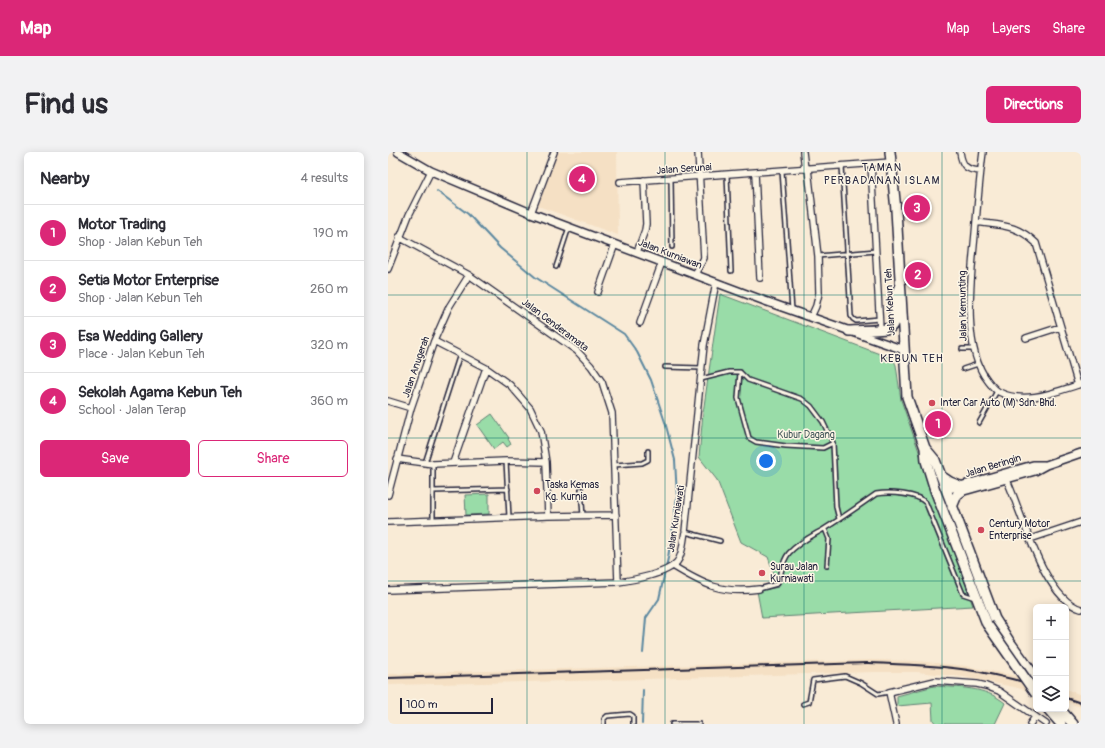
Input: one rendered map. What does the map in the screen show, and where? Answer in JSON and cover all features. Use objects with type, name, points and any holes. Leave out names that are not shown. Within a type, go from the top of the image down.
[{"type":"main road","name":"Jalan Kebun Teh","points":[[890,152],[907,397],[925,448],[926,461],[933,482],[976,598],[1033,689]]},
{"type":"main road","points":[[849,331],[891,328],[894,322],[895,296],[900,284]]},
{"type":"main road","name":"Jalan Kebun Teh","points":[[925,448],[935,460],[991,621],[1009,641],[1035,676]]},
{"type":"main road","points":[[940,475],[960,489],[952,506]]},
{"type":"main road","points":[[933,482],[939,491],[946,493],[947,520]]},
{"type":"main road","points":[[1052,712],[1065,722]]},
{"type":"main road","points":[[1061,712],[1065,722]]},
{"type":"street","name":"Jalan Kurniawan","points":[[398,152],[431,171],[569,228],[904,350]]},
{"type":"street","points":[[531,213],[554,152]]},
{"type":"street","points":[[695,274],[704,258],[698,152]]},
{"type":"street","points":[[803,152],[807,169],[818,256],[819,293],[816,306],[811,317]]},
{"type":"street","points":[[960,152],[962,162],[969,168],[980,171]]},
{"type":"street","name":"Jalan Kemunting","points":[[983,152],[970,284],[971,338],[973,349],[983,375],[997,391]]},
{"type":"street","name":"Jalan Serunai","points":[[620,182],[891,162]]},
{"type":"street","points":[[871,164],[880,329]]},
{"type":"street","points":[[388,269],[399,237],[431,171]]},
{"type":"street","points":[[755,173],[760,278]]},
{"type":"street","points":[[637,252],[645,230],[644,180]]},
{"type":"street","points":[[976,222],[1015,228],[1027,234],[1036,243],[1060,327],[1079,385],[1045,395],[1026,398],[1008,396],[997,391]]},
{"type":"street","name":"Jalan Cenderamata","points":[[399,237],[469,275],[578,351],[602,382],[612,413],[618,582]]},
{"type":"street","points":[[598,292],[615,244]]},
{"type":"street","points":[[640,323],[662,262]]},
{"type":"street","name":"Jalan Anugerah","points":[[388,494],[411,408],[434,341],[449,307],[469,275]]},
{"type":"street","name":"Jalan Kurniawati","points":[[388,590],[618,582],[655,575],[678,561],[685,532],[704,345],[716,282]]},
{"type":"street","points":[[1026,338],[1060,327]]},
{"type":"street","points":[[434,341],[486,368],[510,384],[530,408],[541,431],[546,462],[548,516]]},
{"type":"street","points":[[453,463],[486,368]]},
{"type":"street","points":[[388,401],[411,408]]},
{"type":"street","name":"Jalan Beringin","points":[[960,489],[1035,471],[1046,465],[1081,454]]},
{"type":"street","points":[[397,459],[433,464],[546,462]]},
{"type":"street","name":"Jalan Beringin","points":[[946,493],[1032,465],[1046,465]]},
{"type":"street","points":[[1006,478],[1030,539],[1052,586],[1063,599],[1081,609]]},
{"type":"street","points":[[388,522],[509,517],[616,515]]},
{"type":"street","points":[[1030,539],[1081,522]]},
{"type":"street","points":[[672,566],[694,578],[718,588],[743,591],[759,589]]},
{"type":"street","points":[[896,724],[889,692],[935,681],[977,684],[999,691],[1046,724]]},
{"type":"street","points":[[1030,724],[1035,716]]},
{"type":"lane","points":[[842,166],[846,254],[852,318],[856,321],[880,319]]},
{"type":"lane","points":[[782,171],[792,310]]},
{"type":"lane","points":[[727,175],[731,271]]},
{"type":"lane","points":[[671,178],[672,247]]},
{"type":"lane","points":[[556,267],[569,228]]},
{"type":"lane","points":[[818,256],[876,251]]},
{"type":"lane","points":[[962,350],[973,349]]},
{"type":"lane","points":[[425,463],[460,354]]},
{"type":"lane","points":[[963,369],[978,364]]},
{"type":"lane","points":[[665,367],[702,368]]},
{"type":"lane","points":[[701,379],[729,372],[740,372],[748,380],[802,399],[811,406],[823,422],[833,443],[836,507],[839,519]]},
{"type":"lane","points":[[740,372],[738,398],[749,438],[756,442],[786,446],[824,448],[833,443]]},
{"type":"lane","points":[[979,423],[997,391]]},
{"type":"lane","points":[[614,466],[648,460],[648,451]]},
{"type":"lane","points":[[506,462],[509,517]]},
{"type":"lane","points":[[433,464],[433,520]]},
{"type":"lane","points":[[433,491],[508,489]]},
{"type":"lane","points":[[581,490],[583,516]]},
{"type":"lane","points":[[759,589],[777,584],[780,580],[782,565],[788,554],[800,543],[876,494],[882,493],[917,496],[926,502],[964,594],[976,598]]},
{"type":"lane","points":[[825,528],[829,539],[827,566]]},
{"type":"lane","points":[[685,532],[720,541]]},
{"type":"lane","points":[[803,704],[809,702],[813,680],[845,676],[861,683],[878,694],[889,692]]},
{"type":"lane","points":[[604,724],[604,719],[607,716],[630,714],[633,716],[633,724]]},
{"type":"lane","points":[[672,724],[699,724]]},
{"type":"shaded area","points":[[557,152],[617,152],[618,235],[538,206]]},
{"type":"shaded area","points":[[874,660],[916,661],[966,666],[1033,680],[1033,692],[963,677],[917,672],[388,685],[388,674]]},
{"type":"shaded area","points":[[1069,690],[1081,695],[1081,707],[1069,703]]},
{"type":"green space","name":"Kubur Dagang","points":[[720,294],[893,359],[896,365],[901,400],[973,606],[762,618],[757,591],[779,587],[768,557],[741,542],[717,480],[699,457],[703,413]]},
{"type":"green space","points":[[492,414],[509,438],[508,439],[511,444],[507,447],[503,442],[494,449],[477,425]]},
{"type":"green space","points":[[489,494],[489,514],[466,515],[465,495]]},
{"type":"green space","points":[[934,686],[971,689],[989,693],[1005,703],[995,724],[936,724],[933,720],[932,703],[897,706],[897,696]]},
{"type":"waterway","points":[[437,191],[468,214],[500,248],[535,277],[624,334],[637,352],[651,380],[665,422],[675,460],[677,497],[668,558],[659,599],[646,618],[643,653]]},
{"type":"waterway","points":[[642,724],[643,690]]},
{"type":"railway","points":[[388,678],[867,663],[971,670],[1033,684]]},
{"type":"railway","points":[[1069,699],[1081,703]]},
{"type":"place","name":"Sekolah Agama Kebun Teh","points":[[582,179]]},
{"type":"place","name":"Esa Wedding Gallery","points":[[917,208]]},
{"type":"place","name":"Setia Motor Enterprise","points":[[918,275]]},
{"type":"place","name":"Inter Car Auto (M) Sdn. Bhd.","points":[[932,403]]},
{"type":"place","name":"Motor Trading","points":[[938,424]]},
{"type":"place","name":"Taska Kemas Kg. Kurnia","points":[[537,491]]},
{"type":"place","name":"Century Motor Enterprise","points":[[981,530]]},
{"type":"place","name":"Surau Jalan Kurniawati","points":[[762,573]]},
{"type":"district","name":"TAMAN PERBADANAN ISLAM","points":[[882,173]]},
{"type":"district","name":"KEBUN TEH","points":[[912,358]]}]
